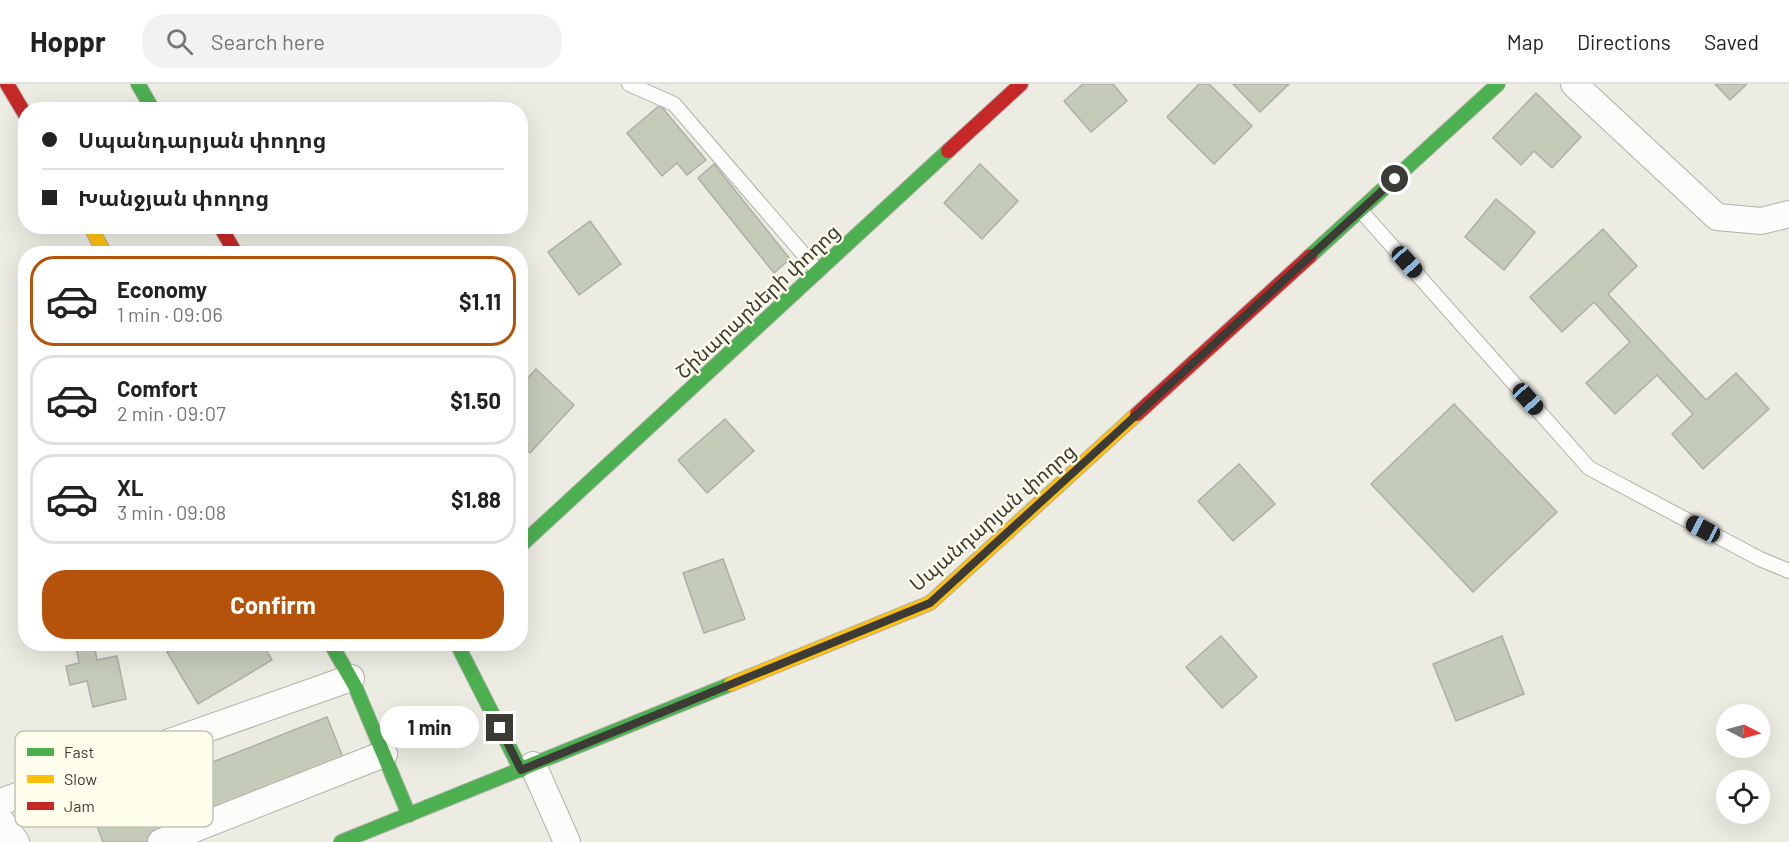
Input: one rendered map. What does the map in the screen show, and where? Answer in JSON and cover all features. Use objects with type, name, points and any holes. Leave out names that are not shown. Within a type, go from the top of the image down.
[{"type":"main road","points":[[7,84],[18,103]]},
{"type":"main road","points":[[138,84],[148,102]]},
{"type":"main road","name":"Սպանդարյան փողոց","points":[[341,842],[930,603],[1498,84]]},
{"type":"main road","name":"Շինարարների փողոց","points":[[528,539],[818,271],[1011,88]]},
{"type":"main road","points":[[335,651],[351,678],[409,815]]},
{"type":"main road","points":[[462,651],[527,767]]},
{"type":"street","points":[[1575,84],[1717,217],[1761,221],[1789,214]]},
{"type":"street","points":[[201,731],[351,678]]},
{"type":"street","points":[[213,821],[384,754]]},
{"type":"street","points":[[527,767],[567,842]]},
{"type":"street","points":[[0,802],[15,797]]},
{"type":"street","points":[[0,820],[16,842]]},
{"type":"street","points":[[161,842],[199,827]]},
{"type":"lane","points":[[629,84],[674,104],[818,271]]},
{"type":"lane","points":[[1361,211],[1589,468],[1760,559],[1789,571]]},
{"type":"building","points":[[1083,84],[1113,84],[1127,101],[1091,132],[1064,101]]},
{"type":"building","points":[[1199,84],[1209,84],[1252,126],[1214,164],[1167,117]]},
{"type":"building","points":[[1233,84],[1289,84],[1260,112]]},
{"type":"building","points":[[1715,84],[1747,84],[1730,100]]},
{"type":"building","points":[[1536,93],[1581,137],[1552,168],[1534,151],[1521,165],[1493,138]]},
{"type":"building","points":[[660,105],[706,160],[687,175],[677,163],[662,176],[627,133]]},
{"type":"building","points":[[714,164],[790,259],[774,273],[698,178]]},
{"type":"building","points":[[980,164],[1018,201],[982,239],[944,203]]},
{"type":"building","points":[[1496,199],[1535,232],[1504,270],[1465,237]]},
{"type":"building","points":[[590,221],[621,264],[579,295],[548,252]]},
{"type":"building","points":[[1603,229],[1637,266],[1608,294],[1706,400],[1736,373],[1769,409],[1703,469],[1672,434],[1693,414],[1657,375],[1615,414],[1586,383],[1630,342],[1594,302],[1562,332],[1530,297]]},
{"type":"building","points":[[536,369],[574,405],[530,453],[528,451],[528,378]]},
{"type":"building","points":[[1454,404],[1557,512],[1473,592],[1371,484]]},
{"type":"building","points":[[725,419],[754,451],[707,493],[678,460]]},
{"type":"building","points":[[1239,464],[1275,504],[1233,541],[1198,501]]},
{"type":"building","points":[[723,559],[745,619],[704,633],[683,573]]},
{"type":"building","points":[[1221,636],[1257,677],[1222,708],[1186,667]]},
{"type":"building","points":[[1502,636],[1524,694],[1456,721],[1433,664]]},
{"type":"building","points":[[77,651],[95,651],[97,660],[117,656],[126,699],[93,707],[87,681],[70,685],[66,666],[79,663]]},
{"type":"building","points":[[267,651],[272,660],[198,704],[167,652]]},
{"type":"building","points":[[327,717],[346,765],[213,818],[213,762]]},
{"type":"building","points":[[97,827],[189,827],[151,842],[103,842]]},
{"type":"traffic: fast","points":[[138,84],[148,102]]},
{"type":"traffic: fast","points":[[1310,256],[1498,84]]},
{"type":"traffic: fast","points":[[528,539],[948,151]]},
{"type":"traffic: fast","points":[[335,651],[355,686],[409,815]]},
{"type":"traffic: fast","points":[[461,651],[521,770]]},
{"type":"traffic: fast","points":[[341,842],[731,684]]},
{"type":"traffic: slow","points":[[94,234],[101,246]]},
{"type":"traffic: slow","points":[[731,684],[930,603],[1137,414]]},
{"type":"traffic: jam","points":[[7,84],[18,103]]},
{"type":"traffic: jam","points":[[948,151],[1021,84]]},
{"type":"traffic: jam","points":[[225,234],[231,246]]},
{"type":"traffic: jam","points":[[1137,414],[1310,256]]},
{"type":"route","points":[[500,728],[521,770],[930,603],[1395,179]]}]
